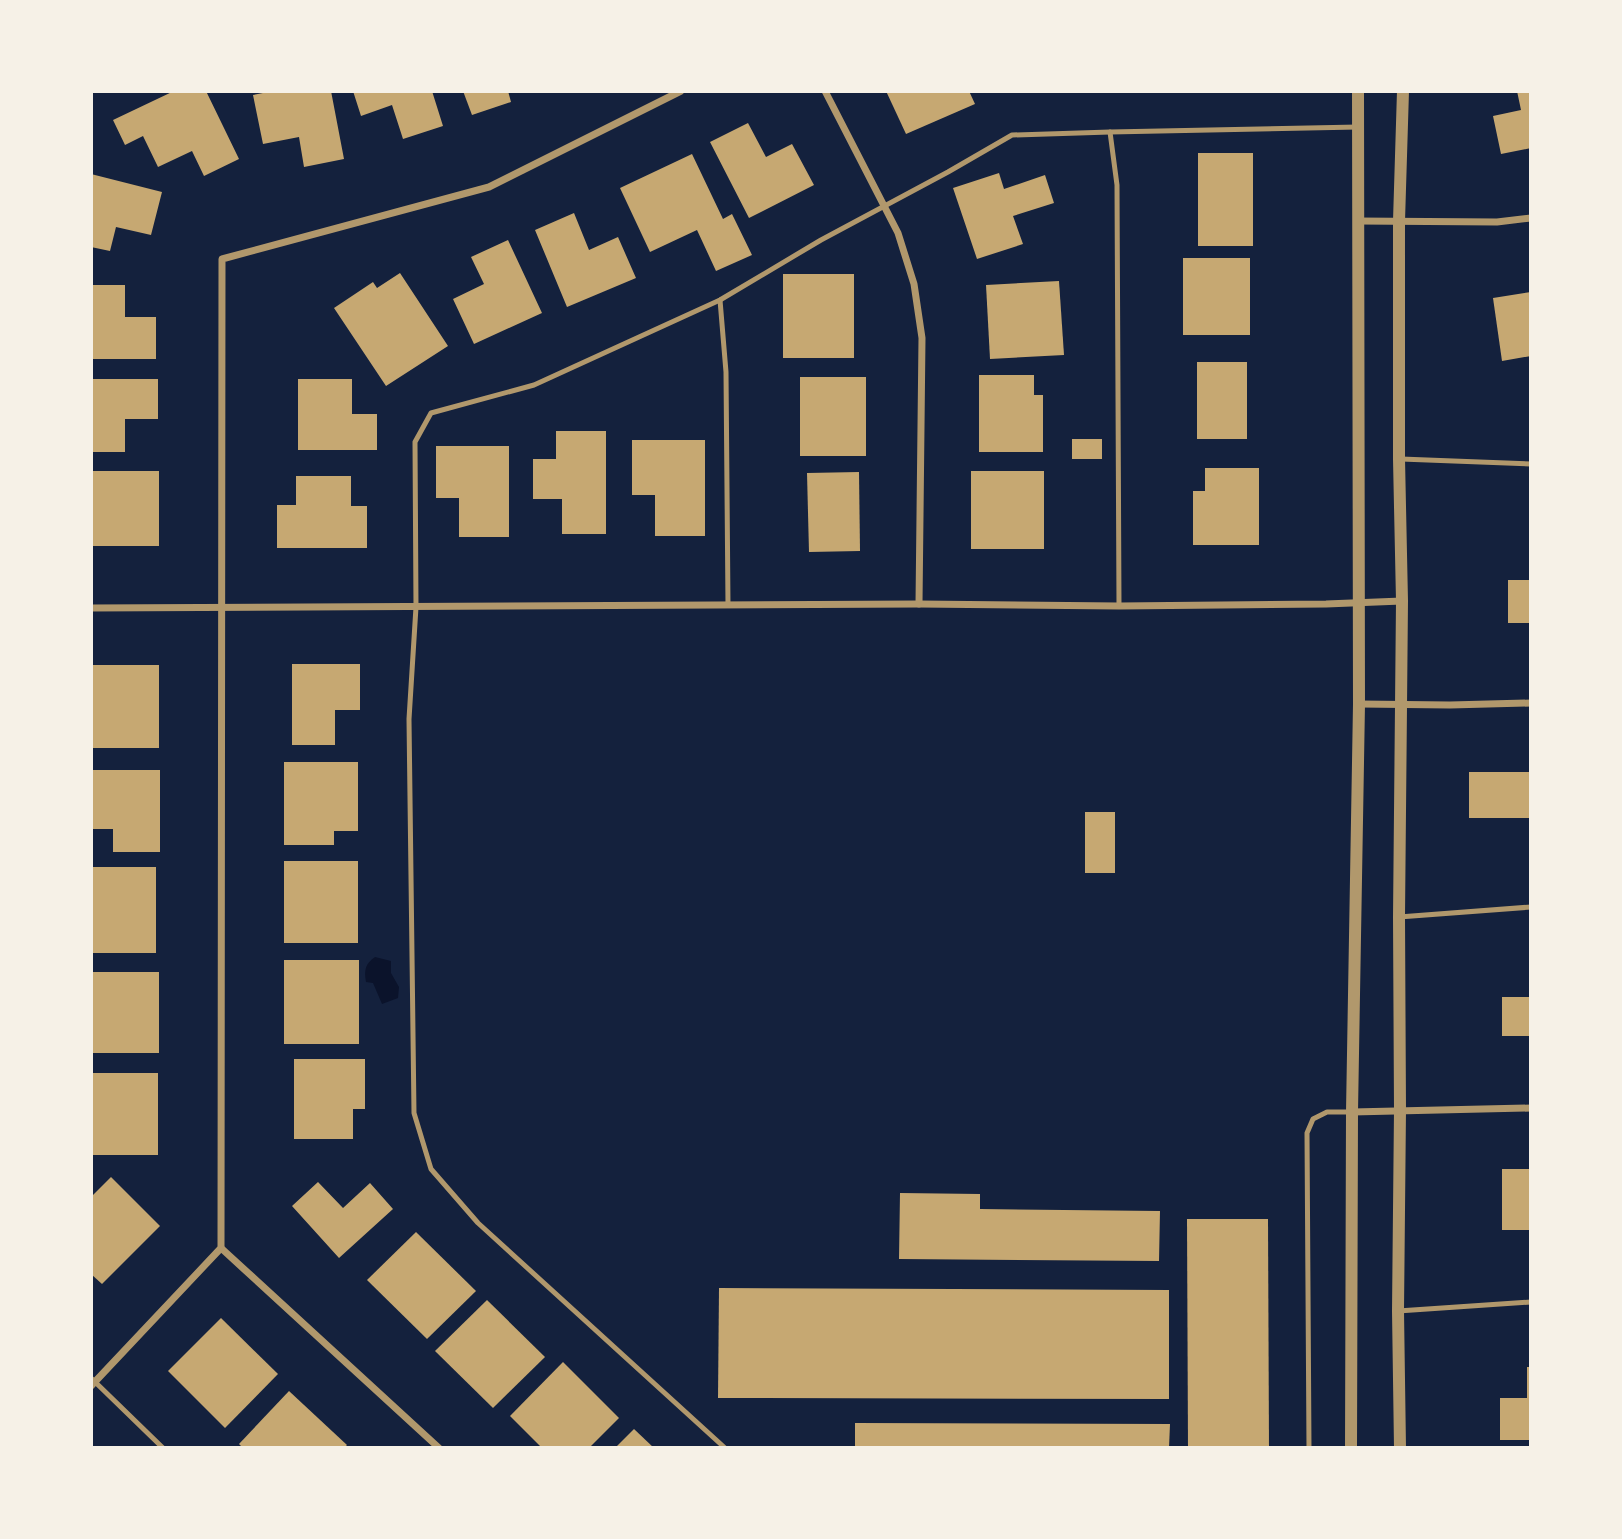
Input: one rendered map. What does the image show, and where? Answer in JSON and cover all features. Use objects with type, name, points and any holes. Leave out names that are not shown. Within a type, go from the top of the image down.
[{"type":"street","points":[[92,1382],[221,1248],[222,259],[489,187],[681,91]]},
{"type":"street","points":[[825,91],[898,233],[914,284],[922,338],[919,604]]},
{"type":"street","points":[[1351,1448],[1352,1112],[1359,704],[1358,91]]},
{"type":"street","points":[[1400,1448],[1398,1311],[1402,601],[1399,221],[1403,91]]},
{"type":"street","points":[[1358,221],[1497,222],[1531,218]]},
{"type":"street","points":[[91,608],[919,604],[1119,606],[1402,601]]},
{"type":"street","points":[[1359,704],[1531,703]]},
{"type":"street","points":[[1352,1112],[1531,1108]]},
{"type":"street","points":[[221,1248],[439,1448]]},
{"type":"lane","points":[[725,1448],[478,1223],[431,1169],[414,1113],[409,719],[416,607],[415,442],[431,413],[534,385],[720,300],[821,240],[1012,135],[1358,127]]},
{"type":"lane","points":[[1111,132],[1117,185],[1119,606]]},
{"type":"lane","points":[[720,300],[726,372],[728,605]]},
{"type":"lane","points":[[1399,459],[1531,464]]},
{"type":"lane","points":[[1399,917],[1531,907]]},
{"type":"lane","points":[[1309,1448],[1307,1133],[1313,1119],[1326,1112],[1352,1112]]},
{"type":"lane","points":[[1398,1311],[1531,1302]]},
{"type":"lane","points":[[92,1382],[163,1448]]},
{"type":"water","points":[[375,957],[391,961],[391,973],[399,987],[398,998],[382,1004],[373,983],[366,982],[366,968]]},
{"type":"building","points":[[174,91],[206,91],[239,159],[204,176],[192,151],[158,167],[143,136],[125,145],[113,120]]},
{"type":"building","points":[[273,91],[331,91],[344,159],[304,167],[299,137],[263,144],[253,95]]},
{"type":"building","points":[[353,91],[432,91],[443,126],[403,139],[392,105],[361,116]]},
{"type":"building","points":[[463,91],[508,91],[511,102],[472,115]]},
{"type":"building","points":[[886,91],[969,91],[975,104],[906,134]]},
{"type":"building","points":[[1517,91],[1531,91],[1531,148],[1501,154],[1493,116],[1521,110]]},
{"type":"building","points":[[748,123],[766,157],[792,144],[814,185],[749,218],[710,142]]},
{"type":"building","points":[[1198,153],[1253,153],[1253,246],[1198,246]]},
{"type":"building","points":[[692,154],[723,219],[732,214],[752,255],[716,271],[697,230],[650,252],[620,188]]},
{"type":"building","points":[[999,173],[1004,189],[1045,175],[1054,203],[1013,216],[1023,244],[977,259],[953,188]]},
{"type":"building","points":[[91,174],[162,192],[151,235],[116,227],[110,251],[91,247]]},
{"type":"building","points":[[574,213],[589,250],[618,237],[636,278],[567,307],[535,230]]},
{"type":"building","points":[[508,240],[542,313],[474,344],[453,299],[484,284],[471,257]]},
{"type":"building","points":[[1183,258],[1250,258],[1250,335],[1183,335]]},
{"type":"building","points":[[400,273],[448,346],[386,386],[334,308],[373,282],[377,288]]},
{"type":"building","points":[[783,274],[854,274],[854,358],[783,358]]},
{"type":"building","points":[[1059,281],[1064,355],[990,359],[986,285]]},
{"type":"building","points":[[91,285],[125,285],[125,317],[156,317],[156,359],[91,359]]},
{"type":"building","points":[[1531,292],[1531,356],[1502,361],[1493,298]]},
{"type":"building","points":[[1197,362],[1247,362],[1247,439],[1197,439]]},
{"type":"building","points":[[979,375],[1034,375],[1034,395],[1043,395],[1043,452],[979,452]]},
{"type":"building","points":[[800,377],[866,377],[866,456],[800,456]]},
{"type":"building","points":[[91,379],[158,379],[158,419],[125,419],[125,452],[92,452]]},
{"type":"building","points":[[298,379],[352,379],[352,414],[377,414],[377,450],[298,450]]},
{"type":"building","points":[[556,431],[606,431],[606,534],[562,534],[562,499],[533,499],[533,459],[556,459]]},
{"type":"building","points":[[1072,439],[1102,439],[1102,459],[1072,459]]},
{"type":"building","points":[[632,440],[705,440],[705,536],[655,536],[655,495],[632,495]]},
{"type":"building","points":[[436,446],[509,446],[509,537],[459,537],[459,498],[436,498]]},
{"type":"building","points":[[1205,468],[1259,468],[1259,545],[1193,545],[1193,491],[1205,491]]},
{"type":"building","points":[[91,471],[159,471],[159,546],[91,546]]},
{"type":"building","points":[[971,471],[1044,471],[1044,549],[971,549]]},
{"type":"building","points":[[859,472],[860,551],[809,552],[807,473]]},
{"type":"building","points":[[296,476],[351,476],[351,506],[367,506],[367,548],[277,548],[277,505],[296,505]]},
{"type":"building","points":[[1508,580],[1531,580],[1531,623],[1508,623]]},
{"type":"building","points":[[292,664],[360,664],[360,710],[335,710],[335,745],[292,745]]},
{"type":"building","points":[[91,665],[159,665],[159,748],[91,748]]},
{"type":"building","points":[[284,762],[358,762],[358,831],[334,831],[334,845],[284,845]]},
{"type":"building","points":[[91,770],[160,770],[160,852],[113,852],[113,829],[91,829]]},
{"type":"building","points":[[1469,772],[1531,772],[1531,818],[1469,818]]},
{"type":"building","points":[[1085,812],[1115,812],[1115,873],[1085,873]]},
{"type":"building","points":[[284,861],[358,861],[358,943],[284,943]]},
{"type":"building","points":[[91,867],[156,867],[156,953],[91,953]]},
{"type":"building","points":[[284,960],[359,960],[359,1044],[284,1044]]},
{"type":"building","points":[[91,972],[159,972],[159,1053],[91,1053]]},
{"type":"building","points":[[1502,997],[1531,997],[1531,1036],[1502,1036]]},
{"type":"building","points":[[294,1059],[365,1059],[365,1109],[353,1109],[353,1139],[294,1139]]},
{"type":"building","points":[[91,1073],[158,1073],[158,1155],[91,1155]]},
{"type":"building","points":[[1502,1169],[1531,1169],[1531,1230],[1502,1230]]},
{"type":"building","points":[[111,1177],[160,1226],[102,1284],[91,1274],[91,1197]]},
{"type":"building","points":[[318,1182],[343,1208],[370,1183],[393,1209],[339,1258],[292,1206]]},
{"type":"building","points":[[900,1193],[980,1194],[980,1209],[1160,1211],[1159,1261],[899,1259]]},
{"type":"building","points":[[1187,1219],[1268,1219],[1269,1448],[1188,1448]]},
{"type":"building","points":[[416,1232],[476,1291],[427,1339],[367,1280]]},
{"type":"building","points":[[719,1288],[1169,1290],[1169,1399],[718,1398]]},
{"type":"building","points":[[487,1300],[545,1357],[493,1408],[435,1351]]},
{"type":"building","points":[[221,1318],[278,1374],[225,1428],[168,1371]]},
{"type":"building","points":[[563,1362],[619,1418],[589,1448],[542,1448],[510,1416]]},
{"type":"building","points":[[1527,1367],[1531,1367],[1531,1440],[1500,1440],[1500,1398],[1527,1398]]},
{"type":"building","points":[[289,1391],[347,1445],[344,1448],[243,1448],[239,1444]]},
{"type":"building","points":[[855,1423],[1170,1424],[1169,1448],[855,1448]]},
{"type":"building","points":[[634,1429],[654,1448],[615,1448]]}]
